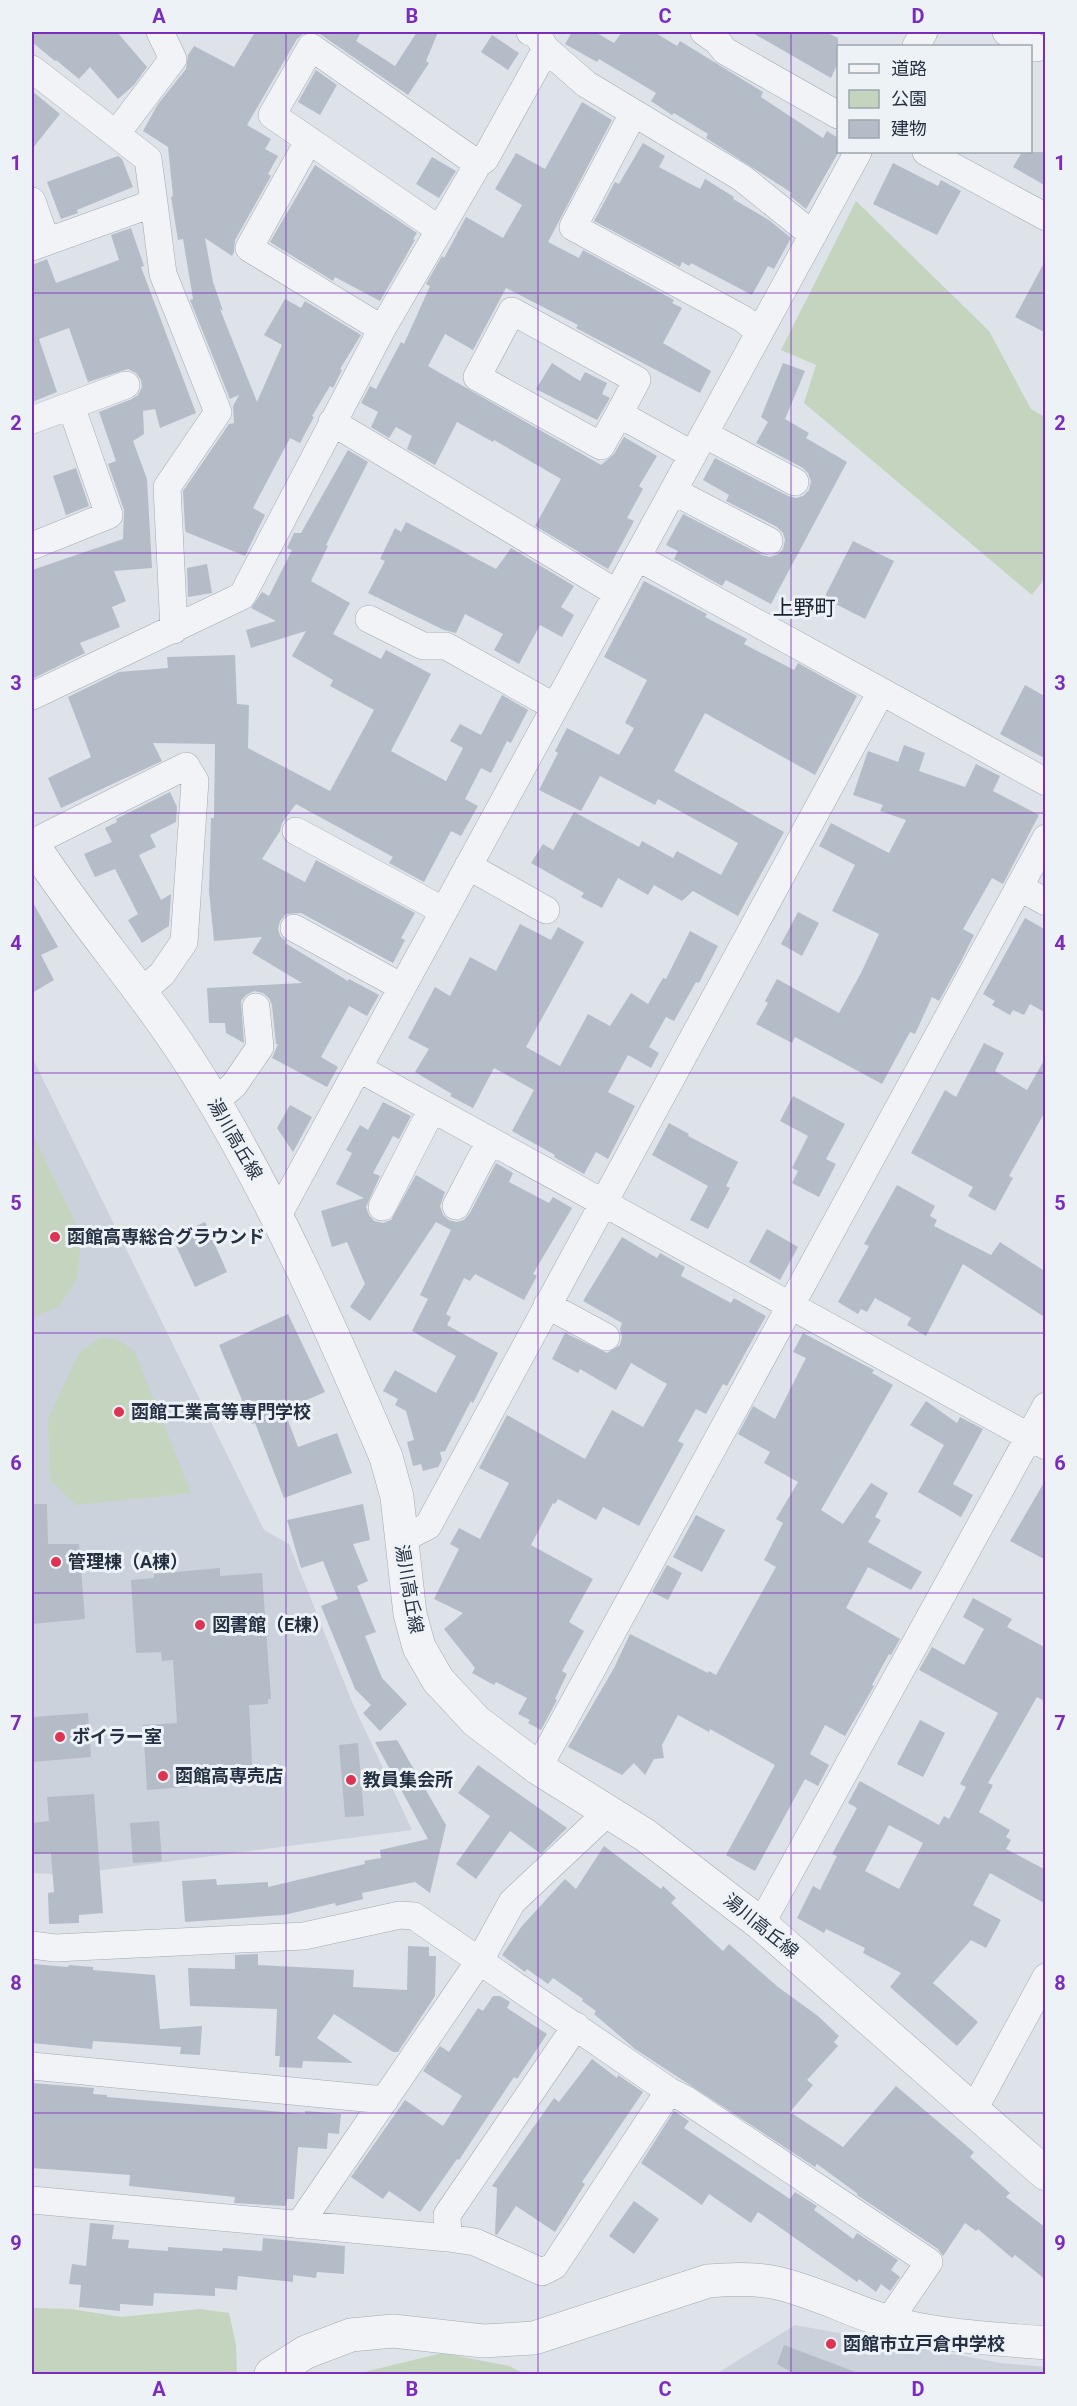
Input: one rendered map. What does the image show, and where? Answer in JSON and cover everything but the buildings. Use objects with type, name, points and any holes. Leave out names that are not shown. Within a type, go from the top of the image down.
[{"type":"street","points":[[116,134],[173,59],[160,32]]},
{"type":"street","points":[[704,32],[717,41],[725,51],[837,114]]},
{"type":"street","points":[[1006,32],[1031,45]]},
{"type":"street","points":[[32,696],[242,596],[382,329],[478,164],[484,159],[538,40],[586,84],[742,178],[813,235]]},
{"type":"street","points":[[1032,45],[1037,48]]},
{"type":"street","points":[[440,230],[272,115],[311,47],[478,164]]},
{"type":"street","points":[[32,69],[148,159],[163,274],[218,412],[167,488],[174,630]]},
{"type":"street","points":[[633,114],[573,227],[743,319],[760,332]]},
{"type":"street","points":[[309,140],[249,248],[382,329]]},
{"type":"street","points":[[278,1215],[857,153]]},
{"type":"street","points":[[928,153],[1046,217]]},
{"type":"street","points":[[32,201],[39,244],[154,203]]},
{"type":"street","points":[[512,311],[637,380],[619,414],[601,446],[477,377],[512,311]]},
{"type":"street","points":[[32,420],[126,386]]},
{"type":"street","points":[[32,546],[110,515],[71,406]]},
{"type":"street","points":[[619,414],[795,482]]},
{"type":"street","points":[[332,422],[617,593]]},
{"type":"street","points":[[673,491],[769,541]]},
{"type":"street","points":[[637,557],[1046,782]]},
{"type":"street","points":[[369,619],[423,646],[446,646],[555,707]]},
{"type":"street","points":[[400,1540],[428,1526],[881,692]]},
{"type":"street","points":[[32,843],[186,766],[195,781],[184,942],[162,974],[141,992]]},
{"type":"street","points":[[296,831],[444,911]]},
{"type":"street","points":[[537,1768],[1046,838]]},
{"type":"street","name":"湯川高丘線","points":[[32,843],[62,891],[141,992],[214,1102],[278,1215],[386,1457],[397,1497],[410,1614],[419,1647],[438,1680],[476,1720],[537,1768],[645,1835],[761,1924],[1046,2174]]},
{"type":"street","points":[[468,866],[546,910]]},
{"type":"street","points":[[1019,887],[1046,902]]},
{"type":"street","points":[[294,927],[402,987]]},
{"type":"street","points":[[214,1102],[234,1085],[260,1047],[256,1007]]},
{"type":"street","points":[[358,1068],[1037,1441]]},
{"type":"street","points":[[382,1208],[432,1109]]},
{"type":"street","points":[[456,1206],[491,1142]]},
{"type":"street","points":[[547,1305],[606,1337]]},
{"type":"street","points":[[761,1924],[1037,1441],[1046,1406]]},
{"type":"street","points":[[299,2225],[480,1960],[512,1902],[609,1811]]},
{"type":"street","points":[[32,1945],[55,1948],[304,1936],[400,1915],[414,1916],[669,2091],[685,2099],[929,2262],[888,2322]]},
{"type":"street","points":[[973,2111],[1046,1977]]},
{"type":"street","points":[[448,2238],[447,2215],[576,2026]]},
{"type":"street","points":[[32,2066],[385,2100]]},
{"type":"street","points":[[32,2200],[448,2238],[475,2242],[542,2272],[554,2266],[669,2091]]},
{"type":"street","points":[[271,2374],[306,2352],[351,2336],[393,2331],[483,2341],[534,2338],[660,2295],[717,2280],[753,2279],[775,2282],[888,2322],[936,2332],[1046,2343]]},
{"type":"shaded area","name":"函館工業高等専門学校","points":[[32,1057],[264,1530],[289,1544],[352,1702],[412,1830],[65,1875],[32,1873]]},
{"type":"shaded area","name":"函館市立戸倉中学校","points":[[795,2325],[1001,2363],[1046,2367],[1045,2374],[716,2374]]},
{"type":"green space","points":[[856,201],[989,331],[1031,409],[1045,417],[1045,578],[1032,595],[804,403],[816,365],[781,350]]},
{"type":"green space","name":"函館高専総合グラウンド","points":[[32,1132],[76,1224],[80,1250],[77,1277],[69,1292],[57,1308],[32,1317]]},
{"type":"green space","points":[[100,1338],[116,1339],[134,1350],[191,1493],[76,1505],[50,1480],[48,1419],[79,1353]]},
{"type":"green space","points":[[32,2308],[71,2309],[121,2317],[200,2309],[229,2313],[236,2345],[237,2374],[32,2374]]},
{"type":"green space","points":[[442,2353],[509,2366],[525,2374],[356,2374]]},
{"type":"place","name":"函館高専総合グラウンド","points":[[55,1237]]},
{"type":"place","name":"函館工業高等専門学校","points":[[119,1412]]},
{"type":"place","name":"管理棟（A棟）","points":[[56,1562]]},
{"type":"place","name":"図書館（E棟）","points":[[200,1625]]},
{"type":"place","name":"ボイラー室","points":[[60,1737]]},
{"type":"place","name":"函館高専売店","points":[[163,1776]]},
{"type":"place","name":"教員集会所","points":[[351,1780]]},
{"type":"place","name":"函館市立戸倉中学校","points":[[831,2344]]},
{"type":"district","name":"上野町","points":[[804,608]]}]
